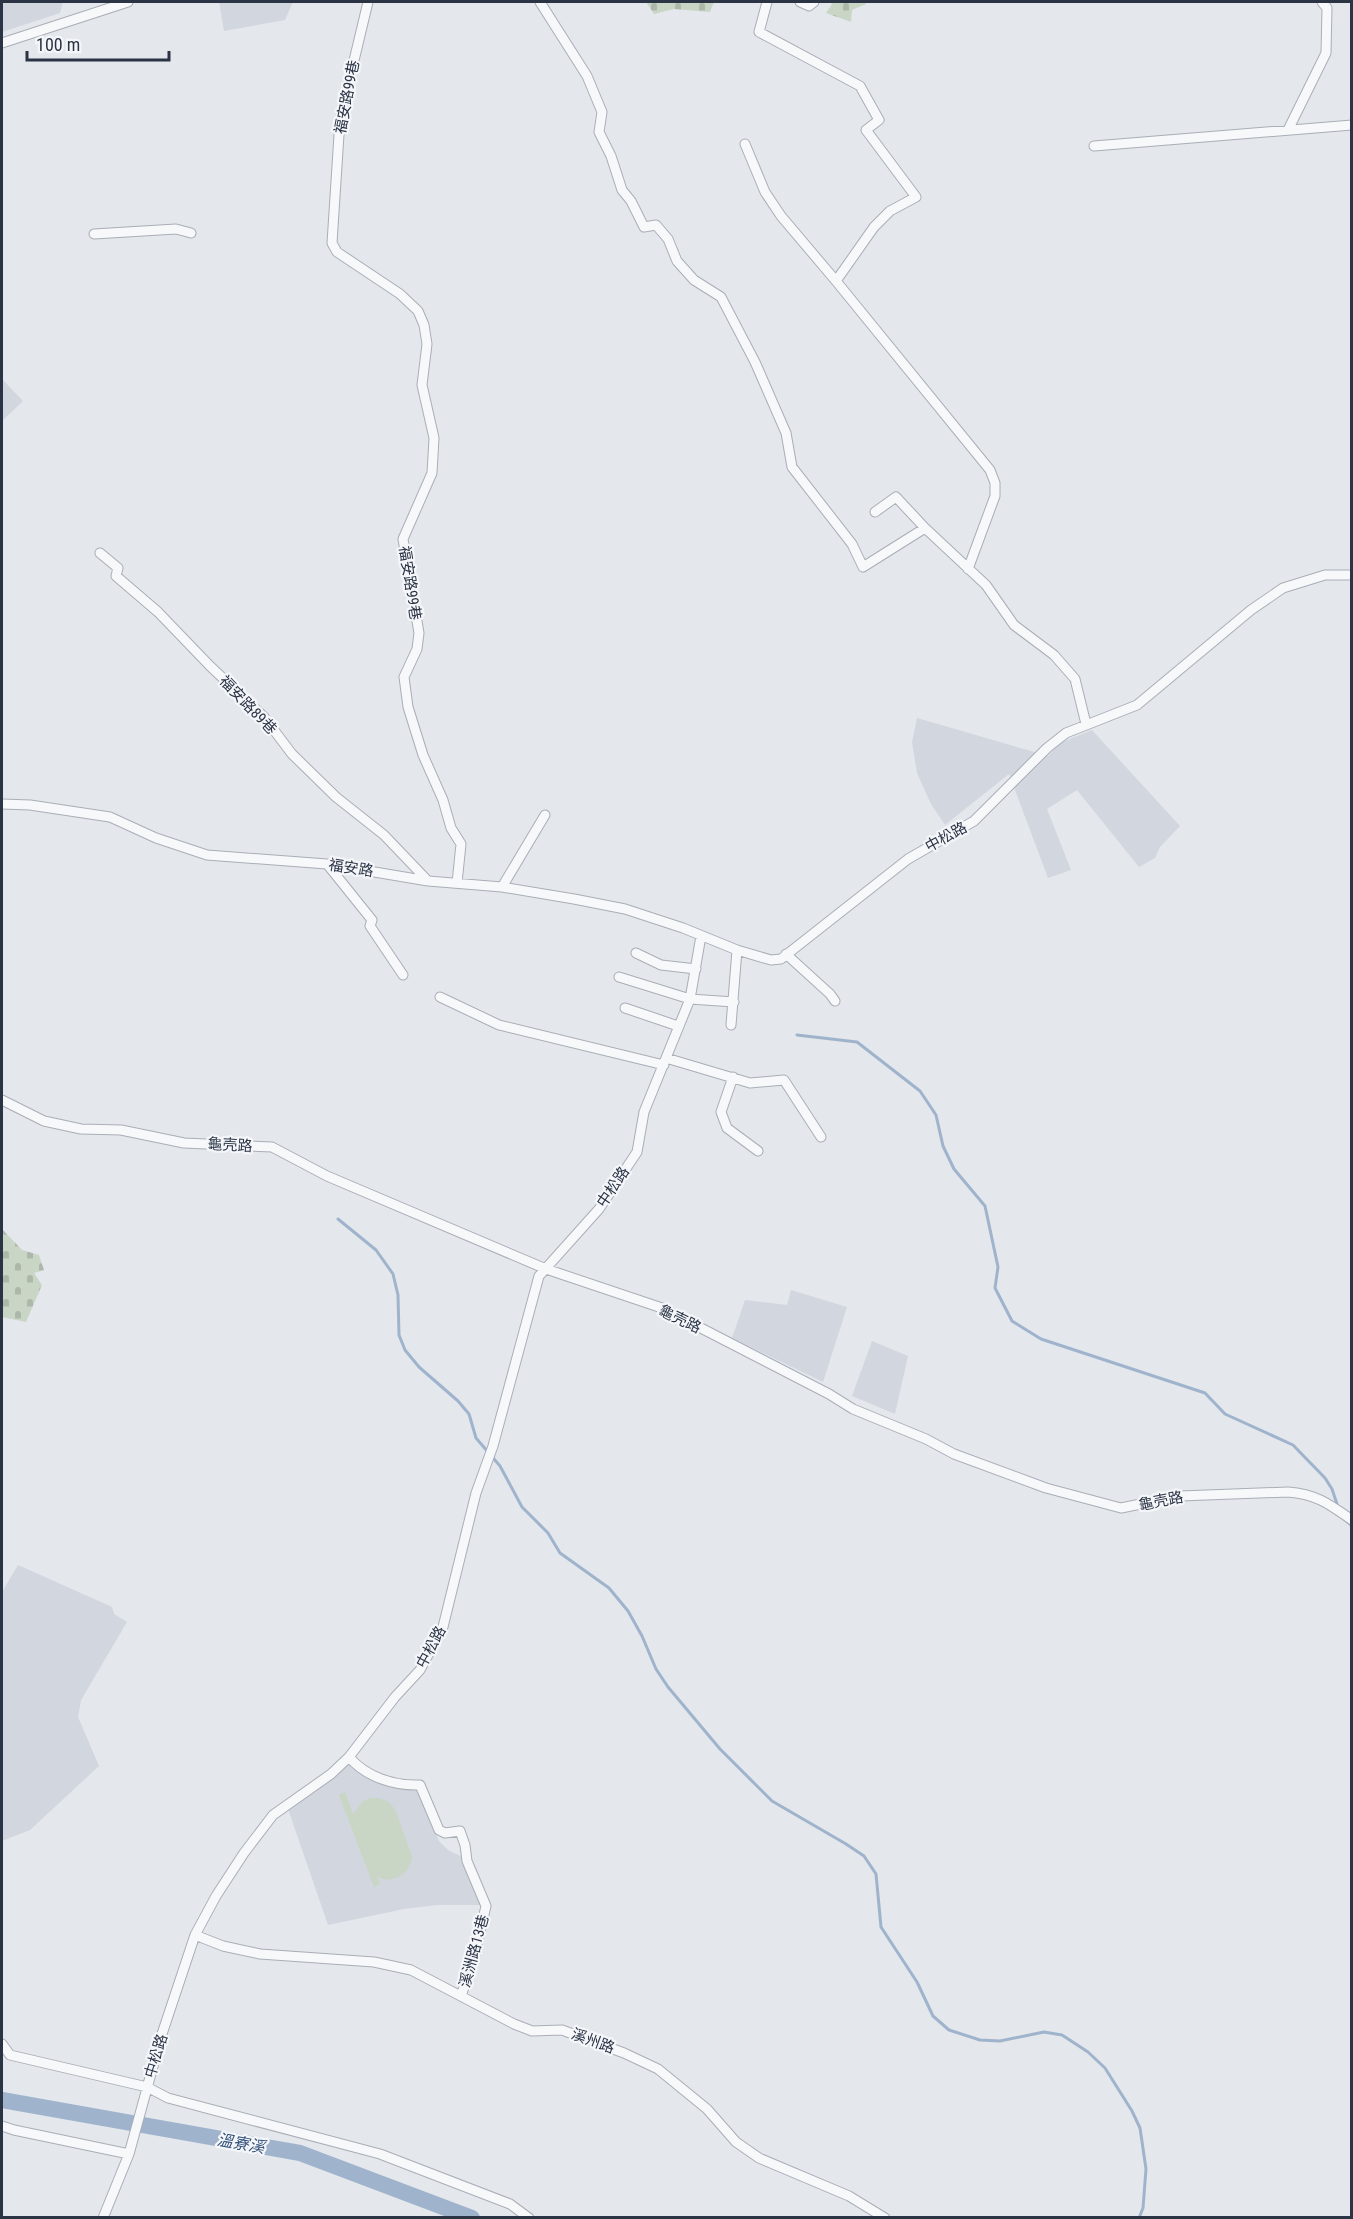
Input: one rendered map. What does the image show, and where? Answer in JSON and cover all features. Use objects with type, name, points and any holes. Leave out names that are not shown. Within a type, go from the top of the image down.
[{"type":"street","points":[[2,43],[128,2]]},
{"type":"street","name":"福安路99巷","points":[[368,2],[340,119],[332,243],[337,252],[400,294],[418,311],[424,326],[427,344],[422,386],[434,438],[432,473],[403,539],[418,633],[417,649],[404,677],[408,707],[423,755],[443,800],[451,828],[461,844],[458,883]]},
{"type":"street","points":[[540,2],[587,76],[603,112],[599,132],[611,156],[622,190],[632,201],[644,227],[656,225],[668,239],[682,267],[694,280],[721,297],[755,362],[786,433],[792,467],[852,544],[863,567],[925,528]]},
{"type":"street","points":[[767,2],[759,32],[860,86],[879,120],[866,130],[916,197],[890,211],[874,227],[836,281]]},
{"type":"street","points":[[800,2],[808,6],[814,2]]},
{"type":"street","points":[[1288,130],[1326,53],[1327,8],[1322,2]]},
{"type":"street","points":[[1094,146],[1352,125]]},
{"type":"street","points":[[745,144],[765,192],[782,216],[990,470],[995,483],[995,496],[968,569]]},
{"type":"street","points":[[94,234],[176,229],[192,233]]},
{"type":"street","points":[[875,512],[896,497],[925,528],[986,585],[1014,625],[1054,655],[1075,679],[1086,724]]},
{"type":"street","name":"福安路89巷","points":[[100,553],[118,568],[116,576],[158,612],[264,717],[292,754],[336,797],[384,835],[428,881]]},
{"type":"street","name":"中松路","points":[[786,954],[908,859],[974,821],[1047,748],[1066,734],[1137,705],[1251,610],[1283,588],[1325,575],[1352,575]]},
{"type":"street","name":"福安路","points":[[2,804],[30,805],[110,817],[156,838],[207,855],[327,864],[428,881],[502,887],[625,909],[701,936]]},
{"type":"street","points":[[502,887],[545,815]]},
{"type":"street","points":[[327,864],[372,920],[370,926],[403,975]]},
{"type":"street","points":[[701,936],[771,960],[781,959],[786,954],[830,994],[834,1001]]},
{"type":"street","name":"中松路","points":[[129,2154],[143,2098],[195,1935],[216,1896],[244,1853],[273,1815],[331,1774],[349,1757],[395,1696],[420,1670],[443,1627],[476,1493],[492,1446],[540,1276],[599,1209],[637,1152],[644,1112],[690,999],[701,936]]},
{"type":"street","points":[[731,1025],[737,950]]},
{"type":"street","points":[[636,953],[662,965],[696,969]]},
{"type":"street","points":[[619,977],[690,999],[734,1002]]},
{"type":"street","points":[[440,997],[500,1024],[733,1077],[750,1083],[784,1080],[821,1137]]},
{"type":"street","points":[[625,1008],[678,1026]]},
{"type":"street","points":[[733,1077],[721,1112],[727,1128],[758,1151]]},
{"type":"street","name":"龜壳路","points":[[2,1100],[44,1120],[81,1129],[121,1130],[184,1143],[272,1147],[327,1176],[546,1269],[662,1308],[829,1394],[853,1409],[926,1439],[954,1454],[1046,1488],[1121,1508],[1180,1496],[1304,1493],[1320,1498],[1352,1520]]},
{"type":"street","name":"溪洲路13巷","points":[[349,1757],[356,1765],[384,1780],[420,1785],[439,1830],[445,1833],[460,1831],[467,1861],[486,1906],[474,1958],[461,1996]]},
{"type":"street","name":"溪州路","points":[[195,1935],[223,1946],[260,1954],[374,1962],[411,1970],[532,2031],[562,2030],[624,2052],[658,2069],[707,2109],[736,2142],[759,2158],[849,2196],[885,2217]]},
{"type":"street","points":[[2,2044],[10,2055],[147,2087],[168,2098],[380,2154],[510,2204],[529,2217]]},
{"type":"street","points":[[2,2126],[129,2154],[103,2217]]},
{"type":"shaded area","points":[[2,2],[63,2],[60,13],[2,32]]},
{"type":"shaded area","points":[[219,2],[293,2],[285,20],[224,31]]},
{"type":"shaded area","points":[[2,379],[23,401],[2,421]]},
{"type":"shaded area","points":[[917,718],[1048,756],[1060,743],[1092,730],[1180,826],[1160,847],[1155,858],[1139,867],[1077,790],[1047,809],[1071,870],[1048,878],[1009,774],[945,825],[931,804],[917,773],[912,742]]},
{"type":"shaded area","points":[[791,1290],[847,1307],[823,1382],[732,1338],[745,1300],[787,1305]]},
{"type":"shaded area","points":[[872,1341],[908,1356],[895,1414],[852,1396]]},
{"type":"shaded area","points":[[18,1565],[112,1607],[114,1614],[127,1622],[81,1700],[78,1717],[99,1766],[30,1830],[2,1841],[2,1592]]},
{"type":"shaded area","points":[[350,1755],[360,1767],[416,1789],[439,1841],[448,1850],[465,1858],[486,1905],[437,1905],[404,1909],[328,1925],[286,1803]]},
{"type":"green space","points":[[646,2],[714,2],[710,12],[674,9],[654,14]]},
{"type":"green space","points":[[830,2],[865,2],[866,4],[852,10],[851,22],[826,13],[832,4]]},
{"type":"green space","points":[[2,1229],[22,1250],[39,1255],[44,1270],[34,1273],[42,1285],[26,1322],[2,1317]]},
{"type":"green space","points":[[345,1792],[353,1814],[362,1802],[370,1798],[379,1798],[389,1802],[396,1811],[412,1857],[408,1869],[400,1876],[389,1879],[377,1877],[380,1884],[374,1887],[339,1795]]},
{"type":"waterway","points":[[797,1035],[857,1042],[920,1091],[936,1115],[943,1146],[954,1169],[985,1206],[998,1267],[995,1288],[1012,1321],[1041,1339],[1205,1393],[1225,1414],[1293,1445],[1325,1478],[1332,1489],[1338,1507]]},
{"type":"waterway","points":[[338,1219],[376,1250],[393,1274],[398,1295],[399,1335],[405,1350],[419,1367],[458,1401],[469,1414],[476,1438],[500,1466],[522,1507],[548,1533],[560,1553],[609,1588],[628,1611],[656,1669],[668,1687],[720,1749],[772,1801],[864,1856],[876,1874],[881,1927],[917,1982],[933,2016],[949,2030],[980,2040],[1000,2041],[1044,2032],[1062,2035],[1088,2052],[1105,2068],[1140,2128],[1146,2169],[1143,2208],[1139,2218]]},
{"type":"waterway","points":[[1341,1516],[1352,1526]]},
{"type":"waterway","name":"溫寮溪","points":[[2,2100],[300,2153],[472,2218]]}]
